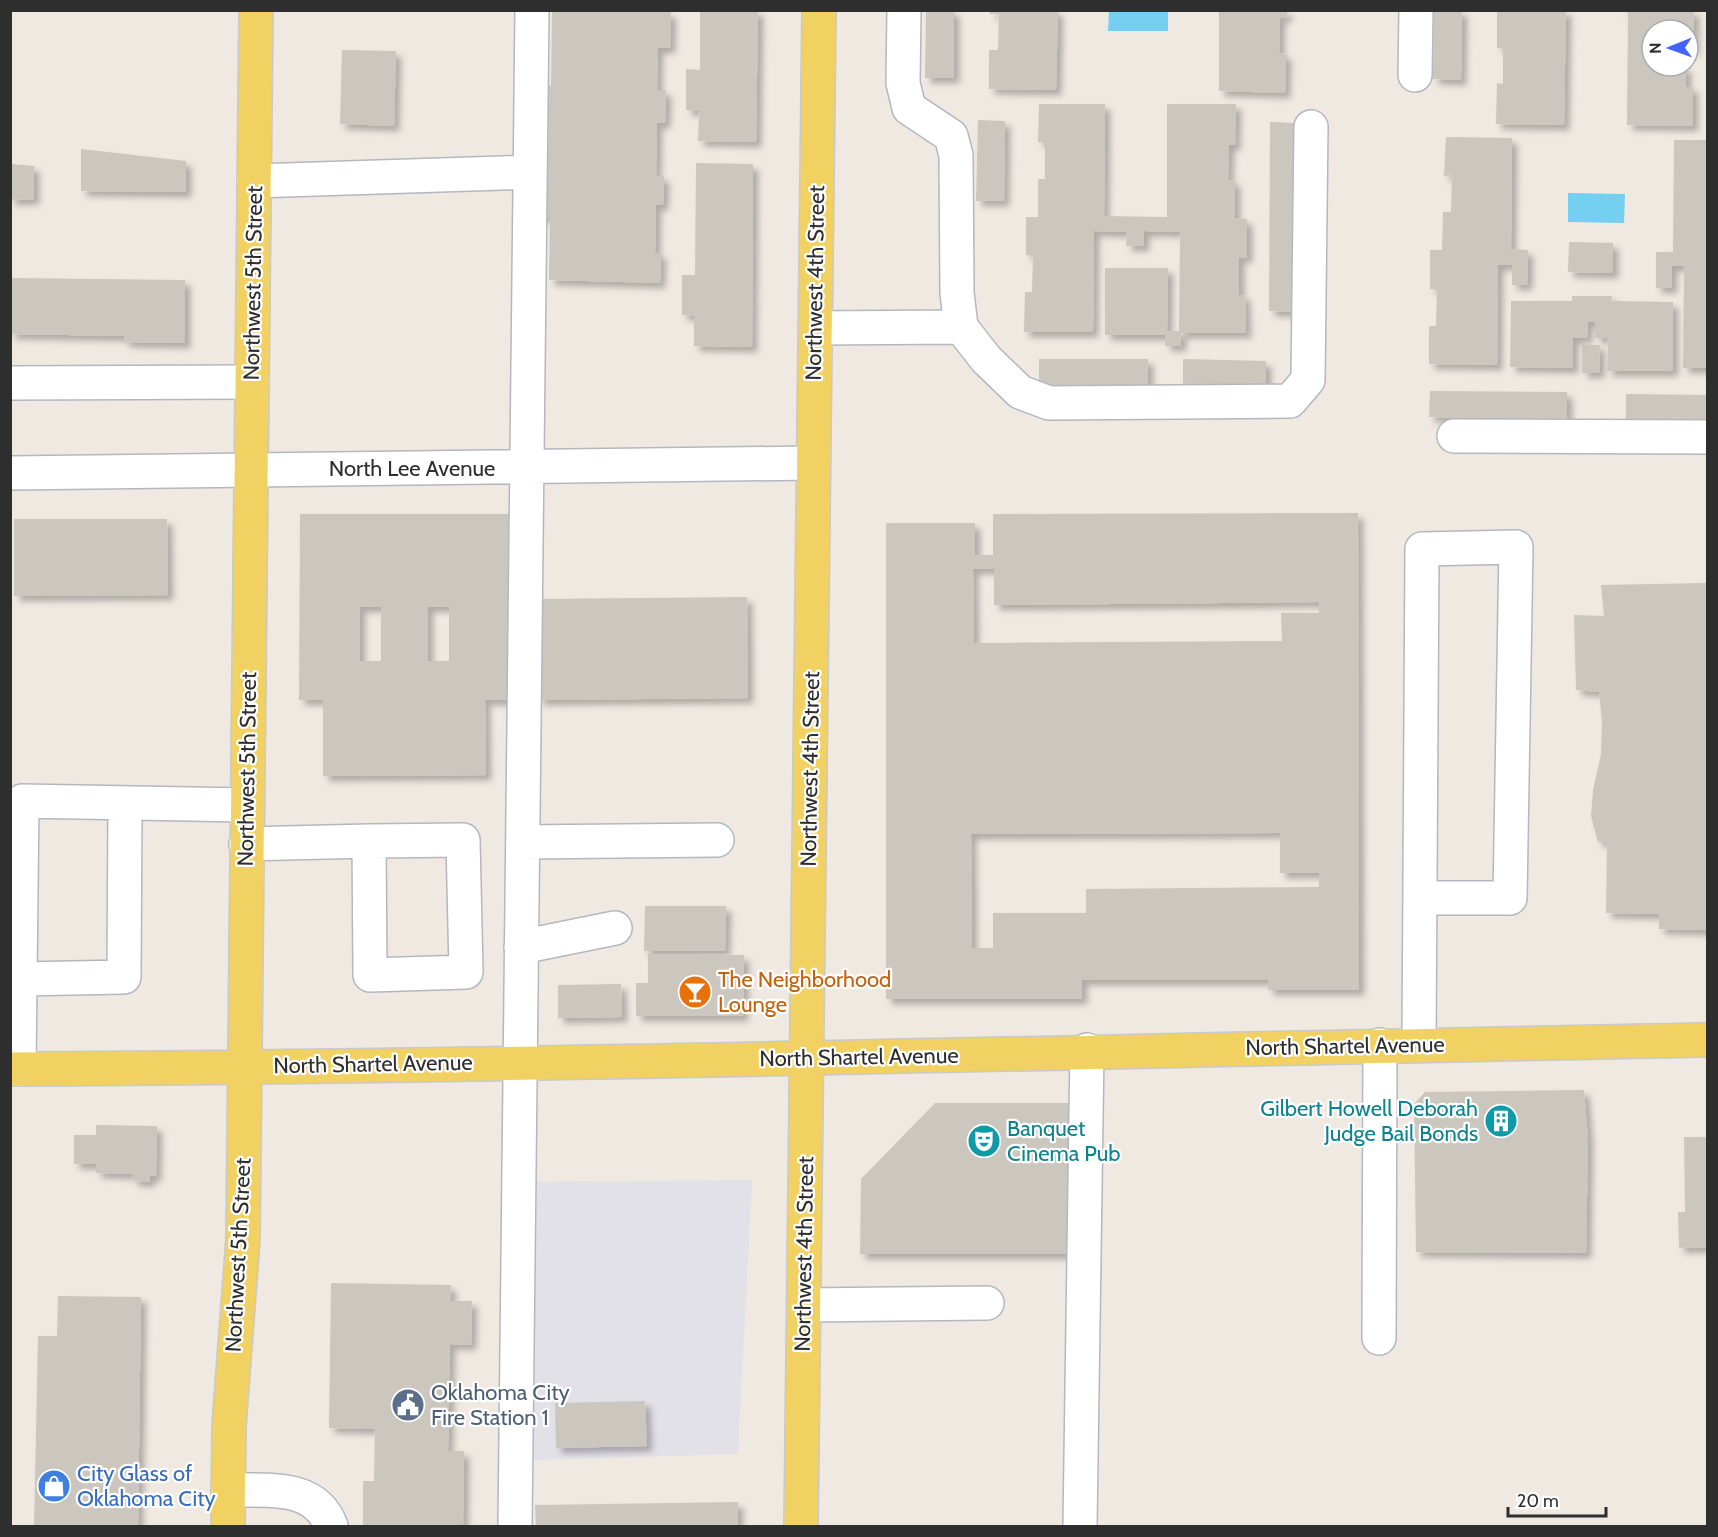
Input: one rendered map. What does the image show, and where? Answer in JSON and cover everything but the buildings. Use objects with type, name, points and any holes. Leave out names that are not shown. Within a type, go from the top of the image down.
[{"type":"main road","name":"Northwest 5th Street","points":[[228,1527],[228,1426],[243,1239],[243,1066],[256,10]]},
{"type":"main road","name":"Northwest 4th Street","points":[[801,1527],[819,10]]},
{"type":"main road","name":"North Shartel Avenue","points":[[15,1069],[807,1059],[1087,1050],[1707,1040]]},
{"type":"street","points":[[515,1527],[532,10]]},
{"type":"street","points":[[904,10],[903,83],[909,108],[951,136],[956,155],[957,293],[961,327],[986,359],[1020,392],[1049,404],[1290,401],[1308,380],[1311,127]]},
{"type":"street","points":[[1415,75],[1416,10]]},
{"type":"street","points":[[254,181],[530,172]]},
{"type":"street","points":[[815,328],[961,327]]},
{"type":"street","points":[[10,383],[252,382]]},
{"type":"street","points":[[1454,436],[1707,437]]},
{"type":"street","name":"North Lee Avenue","points":[[10,473],[250,468],[813,463]]},
{"type":"street","points":[[1419,1045],[1422,549],[1516,547],[1510,898],[1420,898]]},
{"type":"street","points":[[15,1069],[20,979],[22,801],[246,805]]},
{"type":"street","points":[[20,979],[124,977],[125,803]]},
{"type":"street","points":[[246,844],[369,841],[464,840],[466,972],[370,975],[369,841]]},
{"type":"street","points":[[523,842],[717,840]]},
{"type":"street","points":[[521,947],[615,928]]},
{"type":"street","points":[[1379,1338],[1380,1045]]},
{"type":"street","points":[[1080,1527],[1087,1050]]},
{"type":"street","points":[[804,1305],[987,1303]]},
{"type":"street","points":[[228,1490],[289,1492],[313,1500],[324,1511],[331,1527]]},
{"type":"shaded area","points":[[752,1180],[738,1454],[533,1460],[534,1182]]},
{"type":"water","points":[[1109,11],[1168,11],[1168,31],[1108,31]]},
{"type":"water","points":[[1568,193],[1625,194],[1624,223],[1568,222]]},
{"type":"place","name":"The Neighborhood Lounge","points":[[695,992]]},
{"type":"place","name":"Gilbert Howell Deborah Judge Bail Bonds","points":[[1501,1121]]},
{"type":"place","name":"Banquet Cinema Pub","points":[[984,1141]]},
{"type":"place","name":"Oklahoma City Fire Station 1","points":[[408,1405]]},
{"type":"place","name":"City Glass of Oklahoma City","points":[[54,1486]]}]
